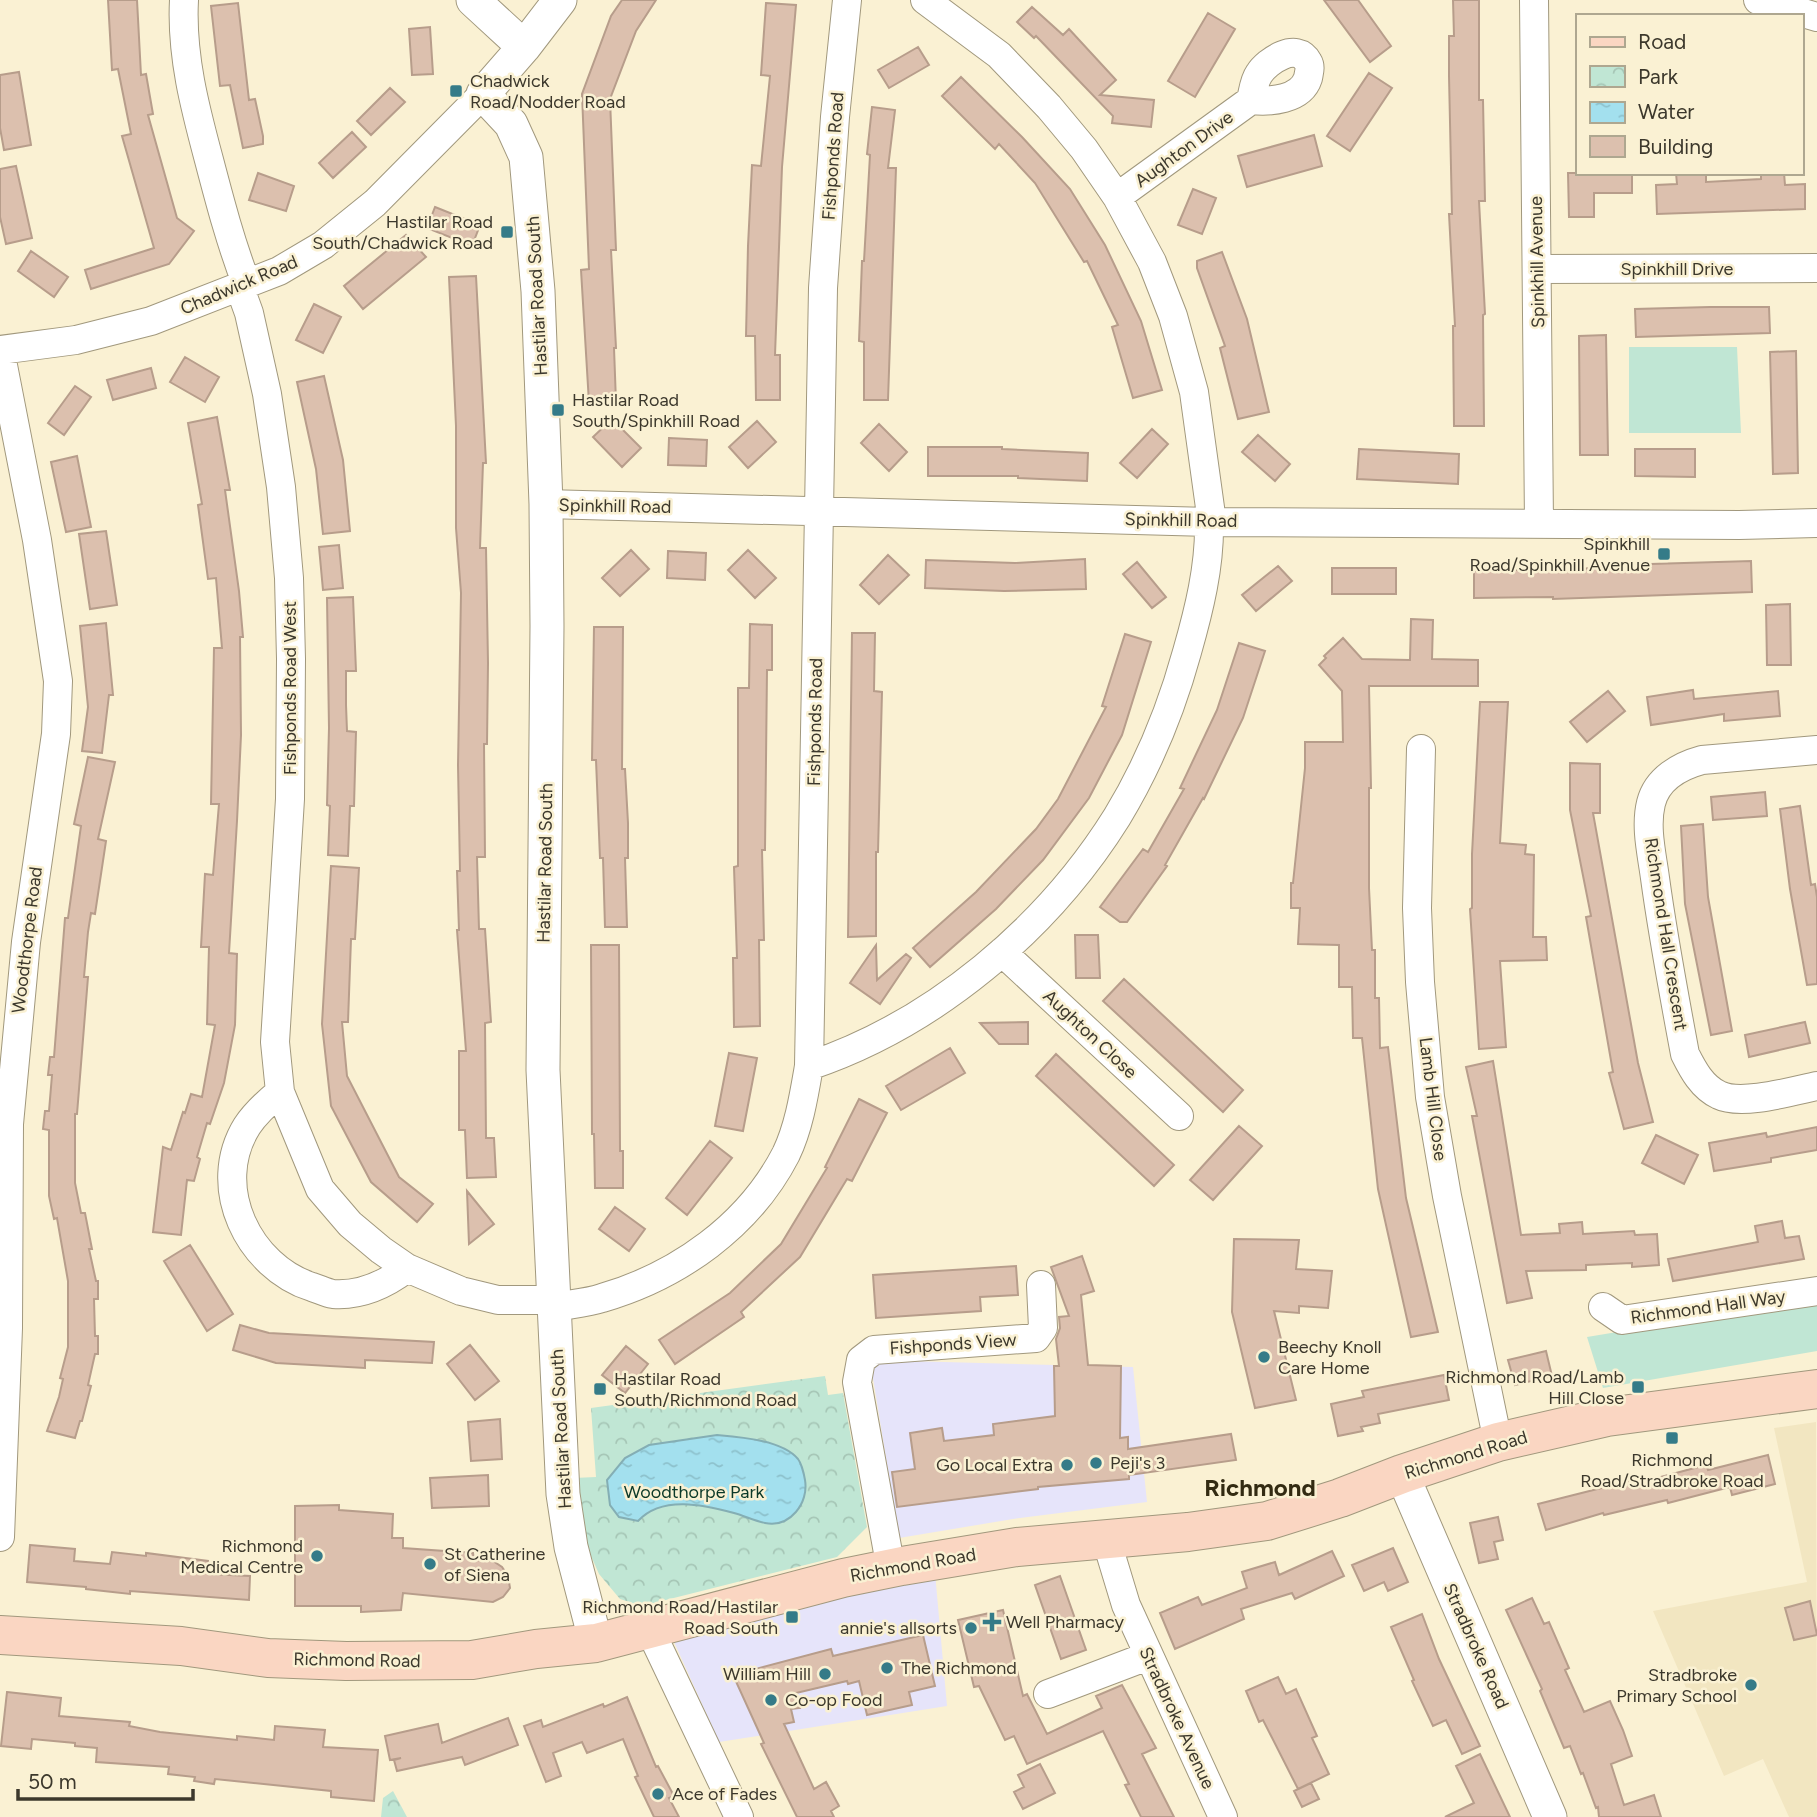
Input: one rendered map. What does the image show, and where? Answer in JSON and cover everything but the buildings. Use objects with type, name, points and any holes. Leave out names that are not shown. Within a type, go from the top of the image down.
[{"type":"main road","name":"Richmond Road","points":[[0,1634],[181,1646],[268,1658],[346,1661],[472,1660],[536,1649],[596,1643],[832,1581],[891,1569],[1017,1547],[1188,1532],[1267,1521],[1498,1442],[1606,1418],[1817,1389]]},
{"type":"street","name":"Fishponds Road West","points":[[184,0],[186,57],[194,100],[243,286],[267,394],[281,487],[289,578],[291,659],[290,799],[275,1042],[281,1092],[320,1189],[350,1224],[381,1250],[407,1268],[461,1291],[498,1300],[554,1303]]},
{"type":"street","points":[[473,0],[524,47],[560,0]]},
{"type":"street","name":"Fishponds Road","points":[[554,1303],[601,1298],[647,1281],[684,1263],[722,1235],[756,1200],[786,1153],[802,1104],[809,1066],[823,288],[846,0]]},
{"type":"street","points":[[809,1066],[847,1052],[896,1027],[950,993],[1002,952],[1040,916],[1071,880],[1116,818],[1144,769],[1166,718],[1200,603],[1211,522],[1194,392],[1173,316],[1152,262],[1117,197],[1067,128],[999,55],[925,0]]},
{"type":"street","name":"Spinkhill Avenue","points":[[1534,0],[1539,524]]},
{"type":"street","points":[[1758,0],[1817,17]]},
{"type":"street","name":"Chadwick Road","points":[[0,350],[76,340],[151,321],[243,286],[301,259],[350,225],[396,183],[524,47]]},
{"type":"street","name":"Hastilar Road South","points":[[483,93],[517,132],[526,157],[538,291],[546,504],[547,626],[543,1070],[565,1512],[596,1643]]},
{"type":"street","name":"Aughton Drive","points":[[1117,197],[1251,100]]},
{"type":"street","name":"Spinkhill Drive","points":[[1538,270],[1817,268]]},
{"type":"street","name":"Woodthorpe Road","points":[[0,350],[37,540],[58,681],[56,734],[26,942],[9,1124],[8,1328],[0,1537]]},
{"type":"street","name":"Spinkhill Road","points":[[546,504],[1211,522],[1739,525],[1817,523]]},
{"type":"street","name":"Lamb Hill Close","points":[[1421,749],[1417,903],[1420,982],[1430,1097],[1447,1196],[1498,1442]]},
{"type":"street","name":"Richmond Hall Crescent","points":[[1817,750],[1702,760],[1684,765],[1656,791],[1650,804],[1649,834],[1663,935],[1685,1054],[1693,1070],[1704,1084],[1720,1096],[1741,1099],[1817,1086]]},
{"type":"street","name":"Aughton Close","points":[[1002,952],[1178,1116]]},
{"type":"street","points":[[281,1092],[247,1126],[236,1154],[232,1184],[237,1214],[251,1241],[273,1266],[297,1282],[331,1294],[357,1293],[385,1284],[407,1268]]},
{"type":"street","name":"Fishponds View","points":[[891,1569],[858,1382],[861,1360],[874,1350],[1036,1338],[1043,1328],[1041,1284]]},
{"type":"street","name":"Richmond Hall Way","points":[[1603,1307],[1622,1320],[1817,1291]]},
{"type":"street","name":"Stradbroke Road","points":[[1402,1474],[1550,1817]]},
{"type":"street","name":"Stradbroke Avenue","points":[[1106,1539],[1126,1605],[1223,1817]]},
{"type":"street","points":[[650,1630],[739,1817]]},
{"type":"street","points":[[1048,1694],[1148,1656]]},
{"type":"shaded area","points":[[870,1360],[1133,1367],[1147,1502],[1013,1519],[899,1538]]},
{"type":"shaded area","name":"Stradbroke Primary School","points":[[1816,1422],[1817,1817],[1789,1817],[1763,1759],[1724,1776],[1653,1611],[1807,1582],[1774,1428]]},
{"type":"shaded area","points":[[935,1573],[947,1706],[719,1742],[670,1633]]},
{"type":"green space","points":[[1629,347],[1737,347],[1741,433],[1629,433]]},
{"type":"green space","points":[[1817,1299],[1817,1351],[1603,1388],[1587,1337]]},
{"type":"green space","name":"Woodthorpe Park","points":[[825,1376],[828,1395],[843,1393],[867,1527],[837,1557],[642,1606],[620,1599],[599,1574],[580,1531],[574,1478],[596,1477],[591,1408]]},
{"type":"green space","points":[[393,1791],[407,1817],[381,1817],[383,1798]]},
{"type":"water","points":[[717,1435],[749,1438],[771,1444],[798,1459],[804,1475],[804,1497],[790,1518],[774,1524],[710,1507],[684,1504],[659,1508],[638,1521],[619,1517],[610,1505],[607,1480],[625,1458],[649,1445]]},
{"type":"place","name":"Chadwick Road/Nodder Road","points":[[456,91]]},
{"type":"place","name":"Hastilar Road South/Chadwick Road","points":[[507,232]]},
{"type":"place","name":"Hastilar Road South/Spinkhill Road","points":[[558,410]]},
{"type":"place","name":"Spinkhill Road/Spinkhill Avenue","points":[[1664,554]]},
{"type":"place","name":"Beechy Knoll Care Home","points":[[1264,1357]]},
{"type":"place","name":"Richmond Road/Lamb Hill Close","points":[[1638,1387]]},
{"type":"place","name":"Hastilar Road South/Richmond Road","points":[[600,1389]]},
{"type":"place","name":"Richmond Road/Stradbroke Road","points":[[1672,1438]]},
{"type":"place","name":"Peji's 3","points":[[1096,1463]]},
{"type":"place","name":"Go Local Extra","points":[[1067,1465]]},
{"type":"place","name":"Richmond Medical Centre","points":[[317,1556]]},
{"type":"place","name":"St Catherine of Siena","points":[[430,1564]]},
{"type":"place","name":"Richmond Road/Hastilar Road South","points":[[792,1617]]},
{"type":"place","name":"Well Pharmacy","points":[[992,1622]]},
{"type":"place","name":"annie's allsorts","points":[[971,1628]]},
{"type":"place","name":"The Richmond","points":[[887,1668]]},
{"type":"place","name":"William Hill","points":[[825,1674]]},
{"type":"place","name":"Stradbroke Primary School","points":[[1751,1685]]},
{"type":"place","name":"Co-op Food","points":[[771,1700]]},
{"type":"place","name":"Ace of Fades","points":[[658,1794]]},
{"type":"district","name":"Richmond","points":[[1260,1487]]}]
